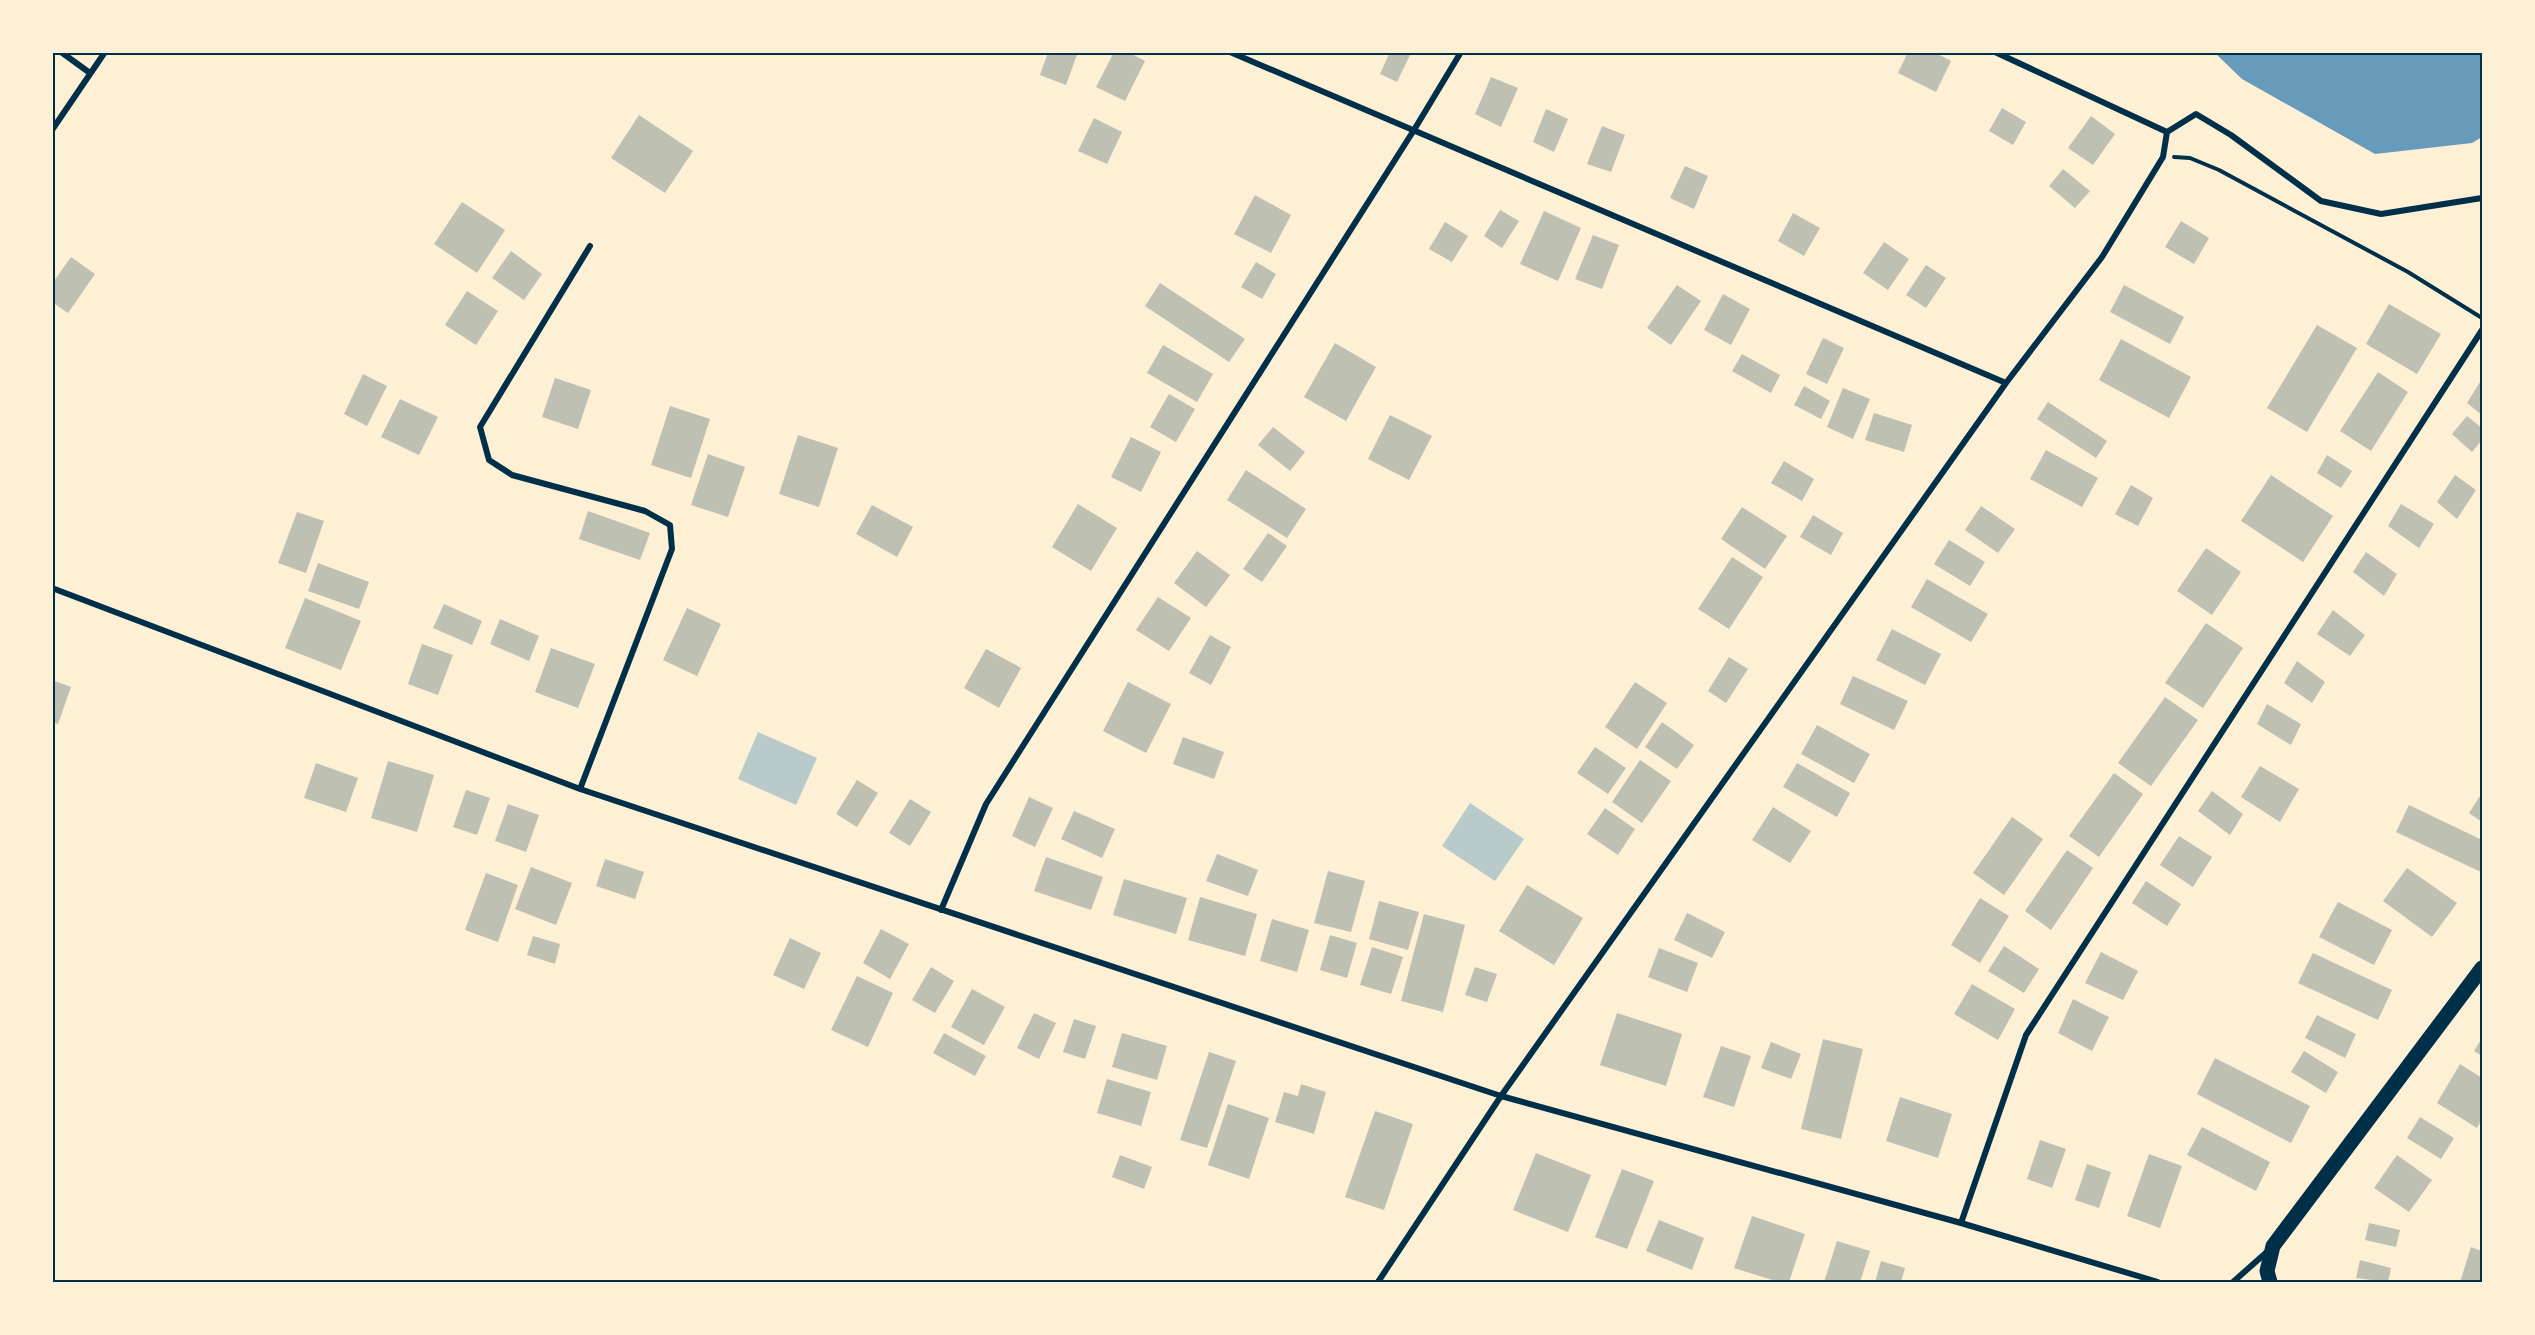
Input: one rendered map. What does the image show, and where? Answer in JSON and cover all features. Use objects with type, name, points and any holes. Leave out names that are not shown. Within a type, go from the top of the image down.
[{"type":"main road","points":[[2270,1282],[2267,1271],[2273,1246],[2482,968]]},
{"type":"street","points":[[61,52],[90,73]]},
{"type":"street","points":[[52,130],[105,52]]},
{"type":"street","points":[[1230,52],[2007,383]]},
{"type":"street","points":[[941,910],[987,804],[1414,130],[1461,52]]},
{"type":"street","points":[[1995,52],[2167,132]]},
{"type":"street","points":[[1378,1282],[1502,1096],[2007,383],[2102,257],[2163,157],[2167,132],[2196,114],[2231,135],[2321,201],[2381,214],[2482,198]]},
{"type":"street","points":[[580,789],[672,549],[670,525],[645,511],[512,475],[489,460],[480,427],[590,246]]},
{"type":"street","points":[[1961,1223],[2026,1035],[2482,330]]},
{"type":"street","points":[[52,588],[580,789],[1502,1096],[1961,1223],[2158,1282]]},
{"type":"street","points":[[2233,1282],[2273,1246]]},
{"type":"path","points":[[2163,157],[2190,158],[2219,170],[2408,272],[2482,318]]},
{"type":"shaded area","points":[[758,732],[817,758],[796,805],[738,779]]},
{"type":"shaded area","points":[[1470,803],[1524,839],[1495,881],[1442,846]]},
{"type":"water","points":[[2215,53],[2482,53],[2482,137],[2472,143],[2375,154],[2242,79]]},
{"type":"building","points":[[1048,52],[1078,52],[1066,85],[1040,75]]},
{"type":"building","points":[[1114,52],[1128,52],[1145,61],[1125,101],[1096,87]]},
{"type":"building","points":[[1390,52],[1411,53],[1397,82],[1380,74]]},
{"type":"building","points":[[1908,52],[1934,52],[1951,61],[1936,92],[1898,73]]},
{"type":"building","points":[[1491,77],[1518,88],[1501,127],[1475,114]]},
{"type":"building","points":[[2002,108],[2026,122],[2013,145],[1989,131]]},
{"type":"building","points":[[1546,109],[1568,119],[1554,152],[1533,142]]},
{"type":"building","points":[[639,115],[693,151],[665,193],[611,158]]},
{"type":"building","points":[[2091,116],[2115,134],[2093,165],[2068,148]]},
{"type":"building","points":[[1094,118],[1122,132],[1107,164],[1078,151]]},
{"type":"building","points":[[1602,126],[1625,135],[1611,172],[1587,164]]},
{"type":"building","points":[[1685,166],[1708,176],[1694,209],[1670,198]]},
{"type":"building","points":[[2063,169],[2090,191],[2075,208],[2049,186]]},
{"type":"building","points":[[1255,195],[1291,215],[1271,253],[1234,234]]},
{"type":"building","points":[[462,202],[505,230],[477,273],[434,244]]},
{"type":"building","points":[[1500,210],[1519,221],[1502,248],[1484,236]]},
{"type":"building","points":[[1544,211],[1581,228],[1558,281],[1520,264]]},
{"type":"building","points":[[1793,213],[1820,228],[1804,256],[1778,241]]},
{"type":"building","points":[[2181,221],[2209,238],[2194,264],[2165,247]]},
{"type":"building","points":[[1445,222],[1468,236],[1452,262],[1429,249]]},
{"type":"building","points":[[1593,235],[1619,245],[1602,289],[1575,279]]},
{"type":"building","points":[[1884,242],[1909,259],[1888,290],[1863,273]]},
{"type":"building","points":[[511,251],[542,274],[524,300],[492,278]]},
{"type":"building","points":[[71,257],[95,274],[68,313],[52,302],[52,284]]},
{"type":"building","points":[[1256,262],[1276,274],[1262,299],[1241,287]]},
{"type":"building","points":[[1926,265],[1946,278],[1926,308],[1906,295]]},
{"type":"building","points":[[1160,283],[1245,339],[1229,362],[1145,306]]},
{"type":"building","points":[[1677,285],[1701,301],[1671,345],[1647,328]]},
{"type":"building","points":[[2124,285],[2184,317],[2170,344],[2110,312]]},
{"type":"building","points":[[467,291],[498,311],[476,345],[445,325]]},
{"type":"building","points":[[1723,294],[1750,309],[1731,345],[1704,330]]},
{"type":"building","points":[[2389,304],[2441,334],[2417,374],[2366,344]]},
{"type":"building","points":[[2317,325],[2357,348],[2307,432],[2267,408]]},
{"type":"building","points":[[1823,338],[1844,348],[1827,384],[1806,374]]},
{"type":"building","points":[[2121,339],[2191,377],[2169,418],[2099,380]]},
{"type":"building","points":[[1335,343],[1376,367],[1346,421],[1304,397]]},
{"type":"building","points":[[1163,345],[1213,374],[1197,402],[1147,373]]},
{"type":"building","points":[[1742,354],[1780,375],[1771,393],[1732,371]]},
{"type":"building","points":[[2378,372],[2408,392],[2371,451],[2340,431]]},
{"type":"building","points":[[363,374],[387,386],[367,426],[344,414]]},
{"type":"building","points":[[555,378],[591,390],[578,429],[542,417]]},
{"type":"building","points":[[2480,382],[2482,383],[2482,415],[2467,403]]},
{"type":"building","points":[[1804,386],[1830,401],[1821,419],[1794,405]]},
{"type":"building","points":[[1843,388],[1870,399],[1853,439],[1827,427]]},
{"type":"building","points":[[1169,394],[1195,409],[1176,442],[1150,427]]},
{"type":"building","points":[[400,399],[438,417],[419,455],[381,437]]},
{"type":"building","points":[[2048,402],[2107,441],[2096,458],[2037,419]]},
{"type":"building","points":[[670,406],[710,419],[691,478],[651,465]]},
{"type":"building","points":[[1874,413],[1912,425],[1904,452],[1865,440]]},
{"type":"building","points":[[1390,415],[1432,436],[1409,480],[1368,459]]},
{"type":"building","points":[[2467,416],[2482,428],[2482,440],[2472,452],[2452,434]]},
{"type":"building","points":[[1273,427],[1305,452],[1290,471],[1258,445]]},
{"type":"building","points":[[798,435],[838,448],[819,507],[779,494]]},
{"type":"building","points":[[1131,437],[1161,452],[1141,492],[1111,477]]},
{"type":"building","points":[[2046,450],[2098,478],[2082,507],[2030,479]]},
{"type":"building","points":[[708,454],[745,467],[728,517],[691,505]]},
{"type":"building","points":[[2327,455],[2352,471],[2341,488],[2317,473]]},
{"type":"building","points":[[1784,461],[1814,479],[1802,501],[1771,483]]},
{"type":"building","points":[[1246,470],[1306,509],[1287,538],[1227,500]]},
{"type":"building","points":[[2271,475],[2333,516],[2303,562],[2241,521]]},
{"type":"building","points":[[2455,475],[2476,490],[2457,519],[2437,502]]},
{"type":"building","points":[[2131,485],[2153,498],[2138,526],[2115,514]]},
{"type":"building","points":[[1078,504],[1117,528],[1091,571],[1052,547]]},
{"type":"building","points":[[2401,504],[2434,524],[2419,548],[2388,526]]},
{"type":"building","points":[[872,505],[913,527],[897,557],[856,534]]},
{"type":"building","points":[[1981,506],[2015,529],[1998,553],[1965,530]]},
{"type":"building","points":[[1742,507],[1787,536],[1765,569],[1721,539]]},
{"type":"building","points":[[588,511],[650,533],[640,560],[579,539]]},
{"type":"building","points":[[297,512],[324,521],[306,573],[278,563]]},
{"type":"building","points":[[1813,515],[1843,533],[1831,555],[1800,537]]},
{"type":"building","points":[[1268,533],[1287,546],[1262,582],[1243,569]]},
{"type":"building","points":[[1949,540],[1985,562],[1970,586],[1934,564]]},
{"type":"building","points":[[2206,548],[2241,572],[2212,615],[2177,591]]},
{"type":"building","points":[[1197,551],[1230,575],[1206,607],[1174,583]]},
{"type":"building","points":[[2366,552],[2397,574],[2384,596],[2353,572]]},
{"type":"building","points":[[1732,557],[1763,577],[1729,629],[1698,609]]},
{"type":"building","points":[[318,563],[369,582],[359,609],[308,591]]},
{"type":"building","points":[[1927,579],[1988,614],[1971,642],[1911,607]]},
{"type":"building","points":[[1158,597],[1191,618],[1169,651],[1136,630]]},
{"type":"building","points":[[305,598],[361,621],[341,670],[285,648]]},
{"type":"building","points":[[444,604],[482,621],[472,645],[433,628]]},
{"type":"building","points":[[687,608],[721,624],[697,676],[663,660]]},
{"type":"building","points":[[2333,610],[2365,635],[2350,656],[2317,634]]},
{"type":"building","points":[[500,619],[539,636],[529,661],[490,644]]},
{"type":"building","points":[[2206,623],[2243,648],[2203,708],[2165,683]]},
{"type":"building","points":[[1892,629],[1941,654],[1925,685],[1876,660]]},
{"type":"building","points":[[1210,635],[1231,647],[1211,685],[1189,673]]},
{"type":"building","points":[[422,644],[453,655],[438,695],[408,684]]},
{"type":"building","points":[[551,648],[595,664],[578,708],[535,692]]},
{"type":"building","points":[[986,649],[1021,668],[999,708],[964,688]]},
{"type":"building","points":[[1729,657],[1748,669],[1726,703],[1708,691]]},
{"type":"building","points":[[2297,661],[2325,682],[2312,703],[2284,683]]},
{"type":"building","points":[[1853,676],[1908,701],[1894,730],[1840,704]]},
{"type":"building","points":[[52,680],[71,687],[58,724],[52,722]]},
{"type":"building","points":[[1128,682],[1171,704],[1146,753],[1103,731]]},
{"type":"building","points":[[1635,682],[1667,703],[1637,749],[1605,727]]},
{"type":"building","points":[[2165,697],[2198,720],[2151,786],[2118,763]]},
{"type":"building","points":[[2267,704],[2301,724],[2291,745],[2257,724]]},
{"type":"building","points":[[1662,722],[1694,745],[1677,769],[1645,747]]},
{"type":"building","points":[[1817,725],[1870,754],[1854,783],[1801,754]]},
{"type":"building","points":[[1183,737],[1224,752],[1214,779],[1173,764]]},
{"type":"building","points":[[1595,747],[1626,768],[1608,794],[1577,773]]},
{"type":"building","points":[[1640,760],[1671,781],[1642,823],[1612,802]]},
{"type":"building","points":[[388,761],[434,775],[417,832],[371,818]]},
{"type":"building","points":[[316,763],[358,778],[346,812],[304,798]]},
{"type":"building","points":[[1797,763],[1850,793],[1837,817],[1783,787]]},
{"type":"building","points":[[2260,766],[2299,789],[2280,822],[2241,797]]},
{"type":"building","points":[[2114,773],[2143,794],[2099,857],[2069,836]]},
{"type":"building","points":[[857,780],[878,793],[857,827],[836,814]]},
{"type":"building","points":[[466,790],[490,798],[477,835],[453,827]]},
{"type":"building","points":[[2212,791],[2243,814],[2230,835],[2198,811]]},
{"type":"building","points":[[2482,793],[2482,822],[2469,813]]},
{"type":"building","points":[[1029,797],[1053,808],[1035,847],[1012,836]]},
{"type":"building","points":[[910,799],[931,812],[910,846],[889,833]]},
{"type":"building","points":[[508,804],[539,815],[526,852],[495,841]]},
{"type":"building","points":[[2409,805],[2482,840],[2481,872],[2396,832]]},
{"type":"building","points":[[1773,807],[1811,831],[1790,863],[1752,840]]},
{"type":"building","points":[[1605,808],[1635,829],[1618,855],[1587,834]]},
{"type":"building","points":[[1074,811],[1115,829],[1102,858],[1061,839]]},
{"type":"building","points":[[2012,817],[2043,839],[2004,895],[1973,873]]},
{"type":"building","points":[[2179,836],[2212,857],[2193,887],[2160,865]]},
{"type":"building","points":[[2067,850],[2093,868],[2051,930],[2025,911]]},
{"type":"building","points":[[1217,854],[1258,870],[1248,896],[1206,881]]},
{"type":"building","points":[[1046,857],[1103,877],[1091,910],[1034,891]]},
{"type":"building","points":[[605,859],[644,872],[635,899],[596,886]]},
{"type":"building","points":[[531,867],[572,883],[556,925],[515,909]]},
{"type":"building","points":[[2407,868],[2457,903],[2432,937],[2383,901]]},
{"type":"building","points":[[1328,871],[1365,881],[1351,932],[1314,923]]},
{"type":"building","points":[[486,873],[518,885],[498,942],[465,930]]},
{"type":"building","points":[[1124,879],[1187,898],[1176,934],[1113,915]]},
{"type":"building","points":[[2146,881],[2181,904],[2167,926],[2132,903]]},
{"type":"building","points":[[1527,885],[1583,918],[1554,965],[1499,931]]},
{"type":"building","points":[[1200,897],[1257,914],[1245,956],[1188,940]]},
{"type":"building","points":[[1980,898],[2009,916],[1980,963],[1951,945]]},
{"type":"building","points":[[1379,901],[1419,912],[1408,950],[1369,939]]},
{"type":"building","points":[[2338,902],[2392,930],[2374,965],[2319,937]]},
{"type":"building","points":[[1687,913],[1725,932],[1712,958],[1674,940]]},
{"type":"building","points":[[1424,914],[1465,925],[1443,1012],[1401,1001]]},
{"type":"building","points":[[1272,919],[1309,930],[1297,972],[1260,961]]},
{"type":"building","points":[[881,929],[909,944],[890,979],[863,963]]},
{"type":"building","points":[[1330,935],[1357,943],[1347,978],[1320,970]]},
{"type":"building","points":[[533,936],[560,944],[555,964],[527,955]]},
{"type":"building","points":[[790,938],[821,953],[804,989],[773,975]]},
{"type":"building","points":[[2004,946],[2039,969],[2024,993],[1988,971]]},
{"type":"building","points":[[1372,947],[1403,957],[1391,994],[1360,985]]},
{"type":"building","points":[[1659,948],[1698,963],[1687,992],[1648,977]]},
{"type":"building","points":[[2101,952],[2138,971],[2123,1000],[2085,983]]},
{"type":"building","points":[[2313,953],[2392,990],[2378,1020],[2298,983]]},
{"type":"building","points":[[931,967],[954,981],[935,1013],[912,1000]]},
{"type":"building","points":[[1475,967],[1497,974],[1487,1002],[1465,995]]},
{"type":"building","points":[[857,976],[893,993],[868,1047],[831,1030]]},
{"type":"building","points":[[1972,984],[2015,1009],[1998,1040],[1954,1014]]},
{"type":"building","points":[[972,989],[1005,1007],[984,1045],[951,1027]]},
{"type":"building","points":[[2073,999],[2109,1017],[2092,1051],[2058,1033]]},
{"type":"building","points":[[1034,1013],[1056,1023],[1039,1059],[1017,1048]]},
{"type":"building","points":[[1617,1013],[1682,1034],[1666,1086],[1600,1065]]},
{"type":"building","points":[[2317,1015],[2356,1034],[2345,1058],[2305,1038]]},
{"type":"building","points":[[1074,1019],[1096,1026],[1085,1059],[1063,1052]]},
{"type":"building","points":[[944,1033],[986,1056],[975,1076],[933,1053]]},
{"type":"building","points":[[1122,1033],[1167,1046],[1157,1080],[1112,1067]]},
{"type":"building","points":[[2482,1038],[2482,1056],[2474,1051]]},
{"type":"building","points":[[1823,1039],[1863,1049],[1841,1139],[1801,1129]]},
{"type":"building","points":[[1771,1042],[1801,1054],[1791,1079],[1761,1068]]},
{"type":"building","points":[[1721,1046],[1751,1056],[1734,1107],[1703,1097]]},
{"type":"building","points":[[2304,1051],[2338,1072],[2326,1093],[2291,1072]]},
{"type":"building","points":[[1209,1052],[1236,1061],[1207,1148],[1180,1140]]},
{"type":"building","points":[[2215,1058],[2310,1106],[2291,1143],[2197,1094]]},
{"type":"building","points":[[2460,1064],[2482,1078],[2482,1119],[2477,1128],[2437,1103]]},
{"type":"building","points":[[1107,1079],[1151,1092],[1141,1126],[1097,1113]]},
{"type":"building","points":[[1301,1084],[1326,1092],[1314,1134],[1275,1122],[1284,1092],[1298,1096]]},
{"type":"building","points":[[1900,1097],[1952,1114],[1938,1158],[1886,1141]]},
{"type":"building","points":[[1228,1104],[1269,1118],[1249,1179],[1208,1165]]},
{"type":"building","points":[[1375,1111],[1413,1124],[1384,1210],[1345,1197]]},
{"type":"building","points":[[2420,1117],[2454,1138],[2441,1159],[2407,1138]]},
{"type":"building","points":[[2202,1127],[2270,1162],[2256,1191],[2187,1155]]},
{"type":"building","points":[[2040,1140],[2066,1149],[2052,1188],[2027,1179]]},
{"type":"building","points":[[1536,1153],[1591,1175],[1568,1232],[1513,1210]]},
{"type":"building","points":[[2149,1154],[2182,1166],[2160,1228],[2127,1216]]},
{"type":"building","points":[[1120,1155],[1152,1167],[1144,1189],[1112,1177]]},
{"type":"building","points":[[2397,1155],[2432,1180],[2409,1212],[2374,1188]]},
{"type":"building","points":[[2087,1164],[2111,1172],[2099,1208],[2075,1200]]},
{"type":"building","points":[[1622,1169],[1654,1181],[1627,1249],[1595,1237]]},
{"type":"building","points":[[1752,1216],[1805,1234],[1789,1282],[1779,1282],[1734,1268]]},
{"type":"building","points":[[1659,1220],[1704,1238],[1692,1270],[1646,1251]]},
{"type":"building","points":[[2369,1223],[2400,1230],[2396,1247],[2365,1240]]},
{"type":"building","points":[[1837,1241],[1870,1251],[1860,1282],[1824,1282]]},
{"type":"building","points":[[2471,1247],[2482,1251],[2482,1282],[2460,1282]]},
{"type":"building","points":[[2360,1260],[2391,1268],[2388,1282],[2356,1278]]},
{"type":"building","points":[[1881,1261],[1905,1268],[1901,1282],[1875,1282]]}]
